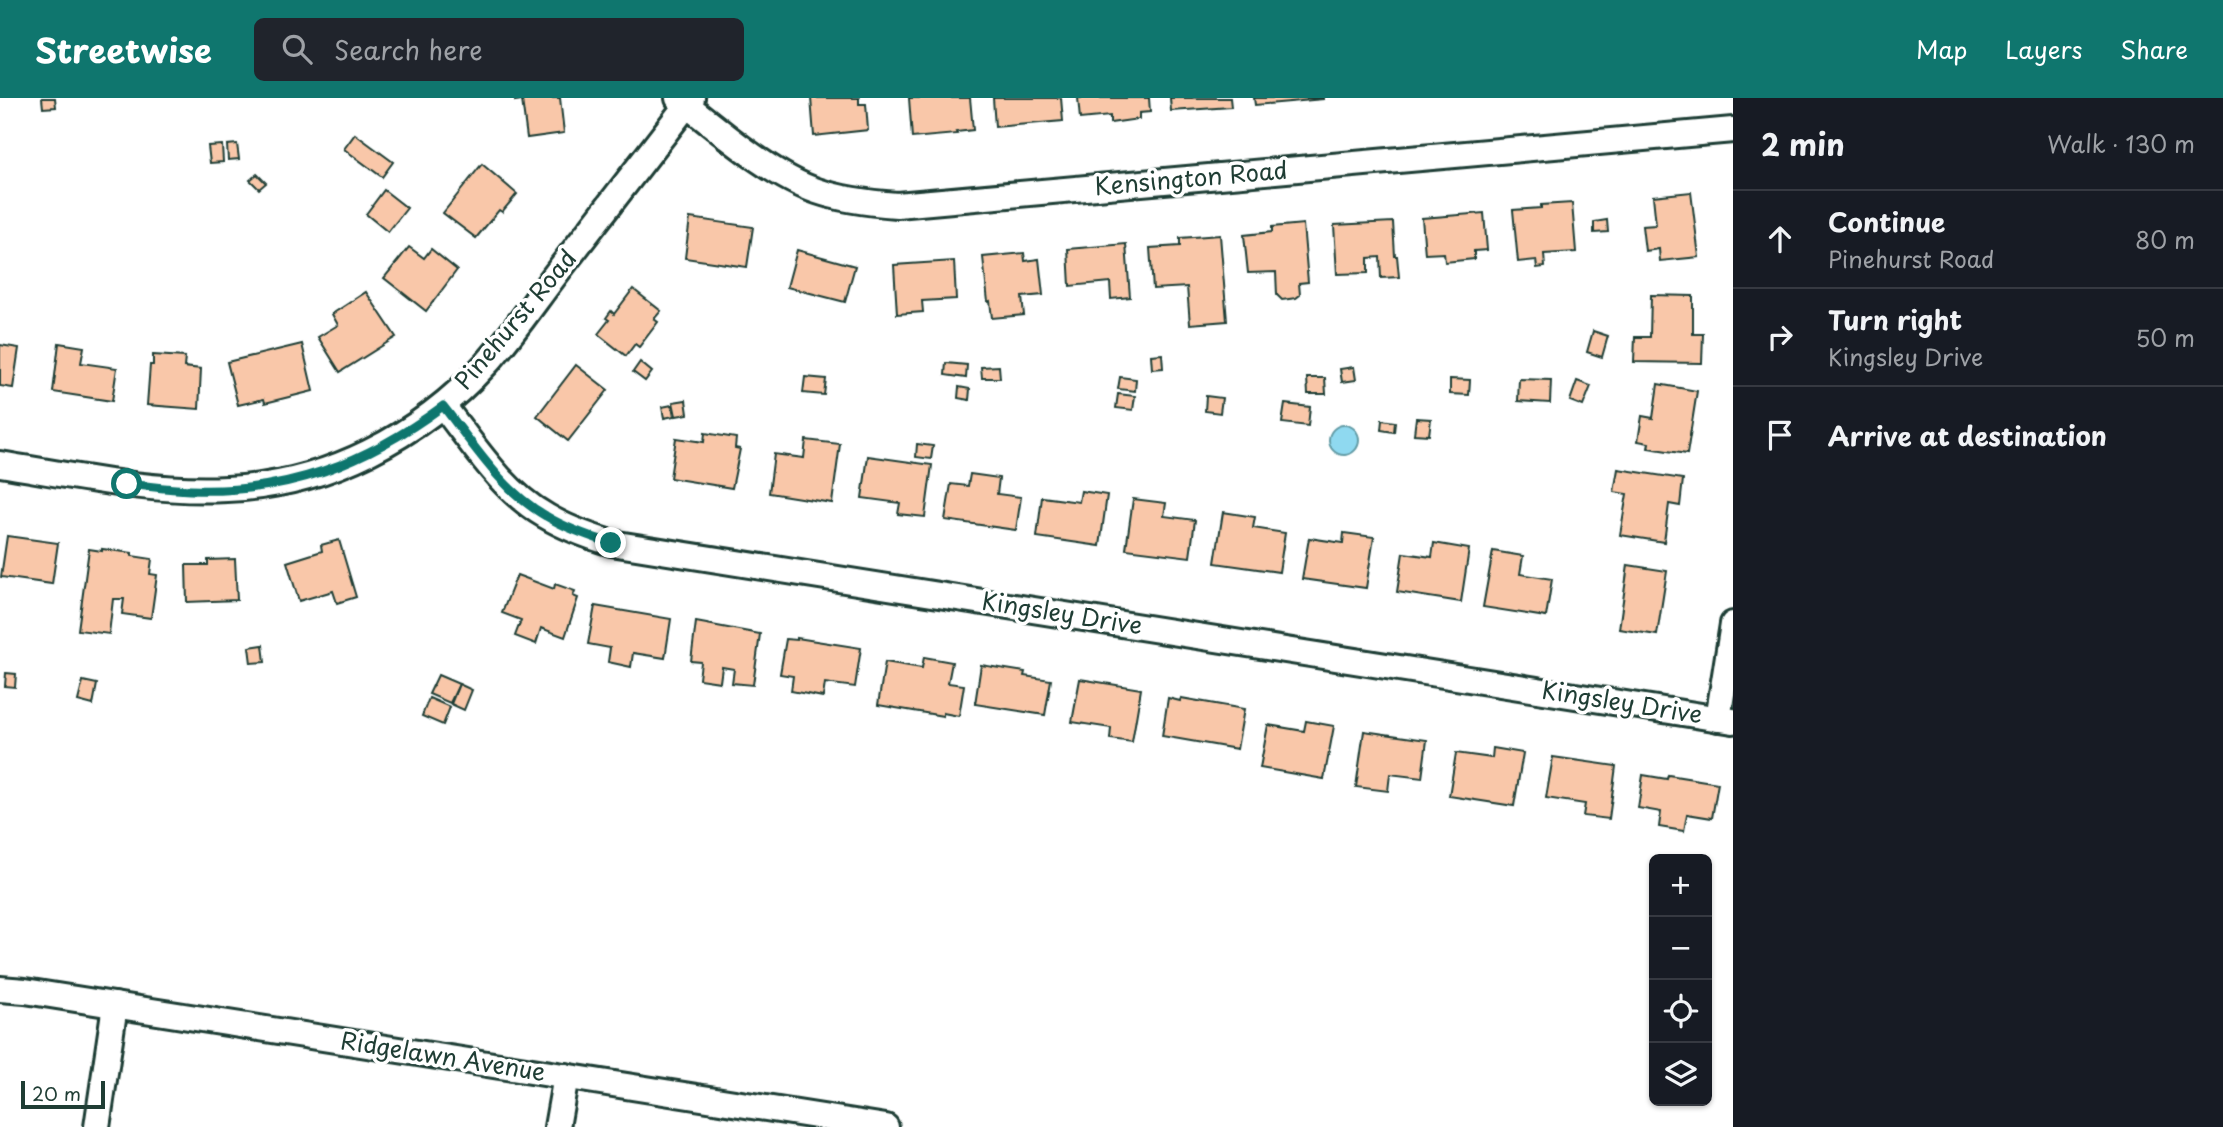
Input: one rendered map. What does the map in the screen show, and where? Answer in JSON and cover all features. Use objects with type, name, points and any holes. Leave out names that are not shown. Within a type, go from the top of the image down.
[{"type":"street","name":"Kensington Road","points":[[685,100],[773,170],[815,190],[855,201],[897,205],[1733,130]]},
{"type":"street","name":"Pinehurst Road","points":[[0,464],[127,484],[190,490],[268,485],[306,478],[357,459],[415,426],[443,406],[489,360],[685,100]]},
{"type":"street","name":"Kingsley Drive","points":[[443,406],[500,479],[515,493],[544,515],[576,532],[611,543],[1726,720]]},
{"type":"street","points":[[1726,720],[1733,624]]},
{"type":"street","name":"Ridgelawn Avenue","points":[[0,989],[886,1127]]},
{"type":"street","points":[[97,1127],[114,1005]]},
{"type":"street","points":[[557,1127],[566,1076]]},
{"type":"water","points":[[1344,425],[1355,429],[1359,440],[1355,451],[1344,455],[1333,451],[1329,440],[1333,429]]},
{"type":"building","points":[[42,98],[55,98],[56,107],[43,108]]},
{"type":"building","points":[[515,98],[560,98],[564,133],[527,138],[522,100],[515,101]]},
{"type":"building","points":[[811,98],[859,98],[859,104],[866,104],[868,130],[814,136]]},
{"type":"building","points":[[909,98],[970,98],[973,130],[912,138]]},
{"type":"building","points":[[993,98],[1061,98],[1063,121],[995,127]]},
{"type":"building","points":[[1078,98],[1149,98],[1150,112],[1139,113],[1139,119],[1110,123],[1110,116],[1080,119]]},
{"type":"building","points":[[1170,98],[1230,98],[1231,107],[1171,111]]},
{"type":"building","points":[[1254,98],[1323,98],[1323,99],[1255,105]]},
{"type":"building","points":[[355,134],[393,162],[382,177],[344,149]]},
{"type":"building","points":[[237,144],[239,159],[228,160],[227,145]]},
{"type":"building","points":[[222,145],[223,162],[210,163],[208,146]]},
{"type":"building","points":[[482,164],[517,194],[502,212],[499,210],[476,238],[443,213]]},
{"type":"building","points":[[257,174],[266,183],[259,189],[250,180]]},
{"type":"building","points":[[384,190],[407,208],[388,232],[366,214]]},
{"type":"building","points":[[1691,192],[1699,257],[1660,261],[1659,249],[1645,251],[1642,226],[1656,225],[1653,196]]},
{"type":"building","points":[[1572,203],[1576,252],[1544,254],[1545,267],[1537,268],[1536,260],[1518,262],[1513,210]]},
{"type":"building","points":[[1484,213],[1487,250],[1474,251],[1474,259],[1445,262],[1444,253],[1425,254],[1422,218]]},
{"type":"building","points":[[690,218],[753,227],[747,267],[685,258]]},
{"type":"building","points":[[1607,220],[1608,232],[1594,233],[1594,222]]},
{"type":"building","points":[[1393,222],[1399,277],[1381,278],[1380,257],[1368,258],[1368,273],[1337,274],[1334,225]]},
{"type":"building","points":[[1303,224],[1308,282],[1299,283],[1300,295],[1296,298],[1282,300],[1277,295],[1276,272],[1248,273],[1244,235],[1272,232],[1272,227]]},
{"type":"building","points":[[1220,235],[1227,321],[1190,324],[1187,287],[1153,289],[1150,248],[1180,246],[1180,238]]},
{"type":"building","points":[[1126,244],[1130,297],[1111,299],[1110,282],[1070,286],[1068,249]]},
{"type":"building","points":[[409,247],[424,258],[431,249],[457,270],[426,311],[384,278]]},
{"type":"building","points":[[797,250],[855,266],[845,302],[787,287]]},
{"type":"building","points":[[1024,253],[1025,261],[1039,259],[1043,295],[1022,297],[1024,315],[992,318],[983,257]]},
{"type":"building","points":[[954,261],[956,299],[922,301],[923,312],[897,314],[894,265]]},
{"type":"building","points":[[633,289],[661,311],[654,319],[658,322],[639,347],[635,344],[626,356],[598,334],[609,320],[606,318],[611,311],[614,314]]},
{"type":"building","points":[[366,292],[396,337],[340,372],[318,337],[338,325],[332,314]]},
{"type":"building","points":[[1651,295],[1693,296],[1693,334],[1703,334],[1702,363],[1634,362],[1635,337],[1650,337]]},
{"type":"building","points":[[1593,331],[1608,336],[1602,357],[1587,352]]},
{"type":"building","points":[[59,343],[84,347],[81,363],[117,368],[112,401],[53,392]]},
{"type":"building","points":[[302,344],[313,391],[265,403],[264,399],[238,405],[227,362]]},
{"type":"building","points":[[0,345],[19,348],[13,388],[0,386]]},
{"type":"building","points":[[1162,354],[1163,368],[1152,369],[1151,355]]},
{"type":"building","points":[[153,355],[185,357],[184,367],[201,369],[199,409],[147,405]]},
{"type":"building","points":[[640,362],[652,372],[645,381],[633,372]]},
{"type":"building","points":[[946,363],[967,365],[966,378],[945,375]]},
{"type":"building","points":[[576,365],[608,390],[568,441],[537,416]]},
{"type":"building","points":[[999,366],[1000,378],[982,378],[981,367]]},
{"type":"building","points":[[1354,367],[1356,380],[1342,382],[1340,369]]},
{"type":"building","points":[[805,377],[826,379],[824,395],[803,393]]},
{"type":"building","points":[[1120,377],[1136,379],[1135,391],[1118,389]]},
{"type":"building","points":[[1307,378],[1325,378],[1326,394],[1308,394]]},
{"type":"building","points":[[1450,379],[1470,380],[1469,395],[1450,394]]},
{"type":"building","points":[[1519,379],[1551,380],[1550,403],[1518,401]]},
{"type":"building","points":[[1577,381],[1591,386],[1583,406],[1570,401]]},
{"type":"building","points":[[1658,384],[1697,391],[1687,454],[1648,448],[1649,443],[1638,441],[1642,416],[1653,418]]},
{"type":"building","points":[[959,387],[970,389],[969,400],[958,398]]},
{"type":"building","points":[[1118,394],[1135,396],[1133,410],[1116,408]]},
{"type":"building","points":[[1206,396],[1222,398],[1220,413],[1205,411]]},
{"type":"building","points":[[686,400],[688,414],[676,416],[673,402]]},
{"type":"building","points":[[1285,404],[1310,407],[1308,426],[1282,423]]},
{"type":"building","points":[[672,405],[674,416],[664,418],[662,407]]},
{"type":"building","points":[[1416,418],[1431,419],[1429,435],[1414,434]]},
{"type":"building","points":[[1382,420],[1395,422],[1394,432],[1381,430]]},
{"type":"building","points":[[705,433],[736,438],[735,448],[740,449],[732,488],[670,478],[676,438],[704,442]]},
{"type":"building","points":[[806,440],[840,444],[832,503],[769,493],[774,454],[804,458]]},
{"type":"building","points":[[917,444],[933,446],[931,459],[916,457]]},
{"type":"building","points":[[868,456],[932,465],[925,517],[898,514],[900,503],[862,498]]},
{"type":"building","points":[[1618,469],[1683,479],[1680,506],[1669,504],[1664,542],[1620,535],[1627,494],[1614,492]]},
{"type":"building","points":[[970,474],[999,478],[997,494],[1021,497],[1016,530],[945,520],[951,484],[968,486]]},
{"type":"building","points":[[1081,491],[1107,495],[1100,546],[1037,537],[1042,497],[1079,502]]},
{"type":"building","points":[[1133,499],[1166,503],[1164,516],[1195,520],[1190,557],[1126,549]]},
{"type":"building","points":[[1223,512],[1255,517],[1253,528],[1285,533],[1279,572],[1215,563]]},
{"type":"building","points":[[1344,533],[1374,537],[1366,588],[1302,579],[1309,538],[1343,543]]},
{"type":"building","points":[[7,536],[58,543],[52,584],[1,577]]},
{"type":"building","points":[[339,540],[356,597],[337,603],[333,591],[299,601],[287,562],[322,551],[321,545]]},
{"type":"building","points":[[1434,543],[1469,549],[1461,602],[1397,592],[1403,553],[1432,557]]},
{"type":"building","points":[[89,549],[132,553],[132,556],[152,559],[150,574],[157,575],[151,618],[122,614],[124,599],[113,599],[109,634],[78,630]]},
{"type":"building","points":[[1493,551],[1523,556],[1520,574],[1552,579],[1546,617],[1483,607]]},
{"type":"building","points":[[235,559],[237,600],[187,602],[186,565],[208,565],[208,560]]},
{"type":"building","points":[[1628,565],[1667,571],[1657,635],[1619,629]]},
{"type":"building","points":[[517,575],[554,589],[555,584],[575,591],[573,596],[578,598],[565,637],[541,628],[536,644],[515,636],[521,620],[502,613]]},
{"type":"building","points":[[595,606],[671,619],[665,658],[633,653],[631,667],[608,662],[610,648],[588,644]]},
{"type":"building","points":[[696,622],[760,634],[753,685],[732,683],[734,669],[722,667],[720,682],[699,679],[701,662],[691,661]]},
{"type":"building","points":[[797,638],[861,648],[855,687],[825,683],[823,697],[791,691],[793,676],[780,674],[786,639]]},
{"type":"building","points":[[263,645],[265,662],[251,663],[249,647]]},
{"type":"building","points":[[924,657],[952,662],[948,683],[964,685],[959,716],[943,713],[943,716],[878,705],[885,662],[922,668]]},
{"type":"building","points":[[981,665],[1025,672],[1024,676],[1051,680],[1045,715],[975,704]]},
{"type":"building","points":[[6,673],[16,674],[15,687],[5,686]]},
{"type":"building","points":[[438,675],[459,684],[450,703],[429,694]]},
{"type":"building","points":[[1080,679],[1141,689],[1132,742],[1110,739],[1111,728],[1072,722]]},
{"type":"building","points":[[83,681],[97,684],[93,705],[78,701]]},
{"type":"building","points":[[459,684],[472,690],[464,710],[451,704]]},
{"type":"building","points":[[429,698],[450,707],[443,725],[422,716]]},
{"type":"building","points":[[1168,698],[1244,709],[1237,749],[1162,736]]},
{"type":"building","points":[[1306,721],[1334,726],[1324,779],[1260,768],[1268,725],[1304,731]]},
{"type":"building","points":[[1364,731],[1427,740],[1422,778],[1390,774],[1388,791],[1356,787]]},
{"type":"building","points":[[1493,748],[1523,753],[1514,806],[1449,796],[1456,753],[1492,758]]},
{"type":"building","points":[[1553,757],[1616,766],[1609,819],[1583,816],[1585,804],[1546,798]]},
{"type":"building","points":[[1643,775],[1667,779],[1668,775],[1718,783],[1712,818],[1687,814],[1684,831],[1659,827],[1661,812],[1638,808]]},
{"type":"route","points":[[127,484],[190,490],[229,489],[306,478],[357,459],[415,426],[443,406],[500,479],[515,493],[544,515],[576,532],[611,543]]}]
